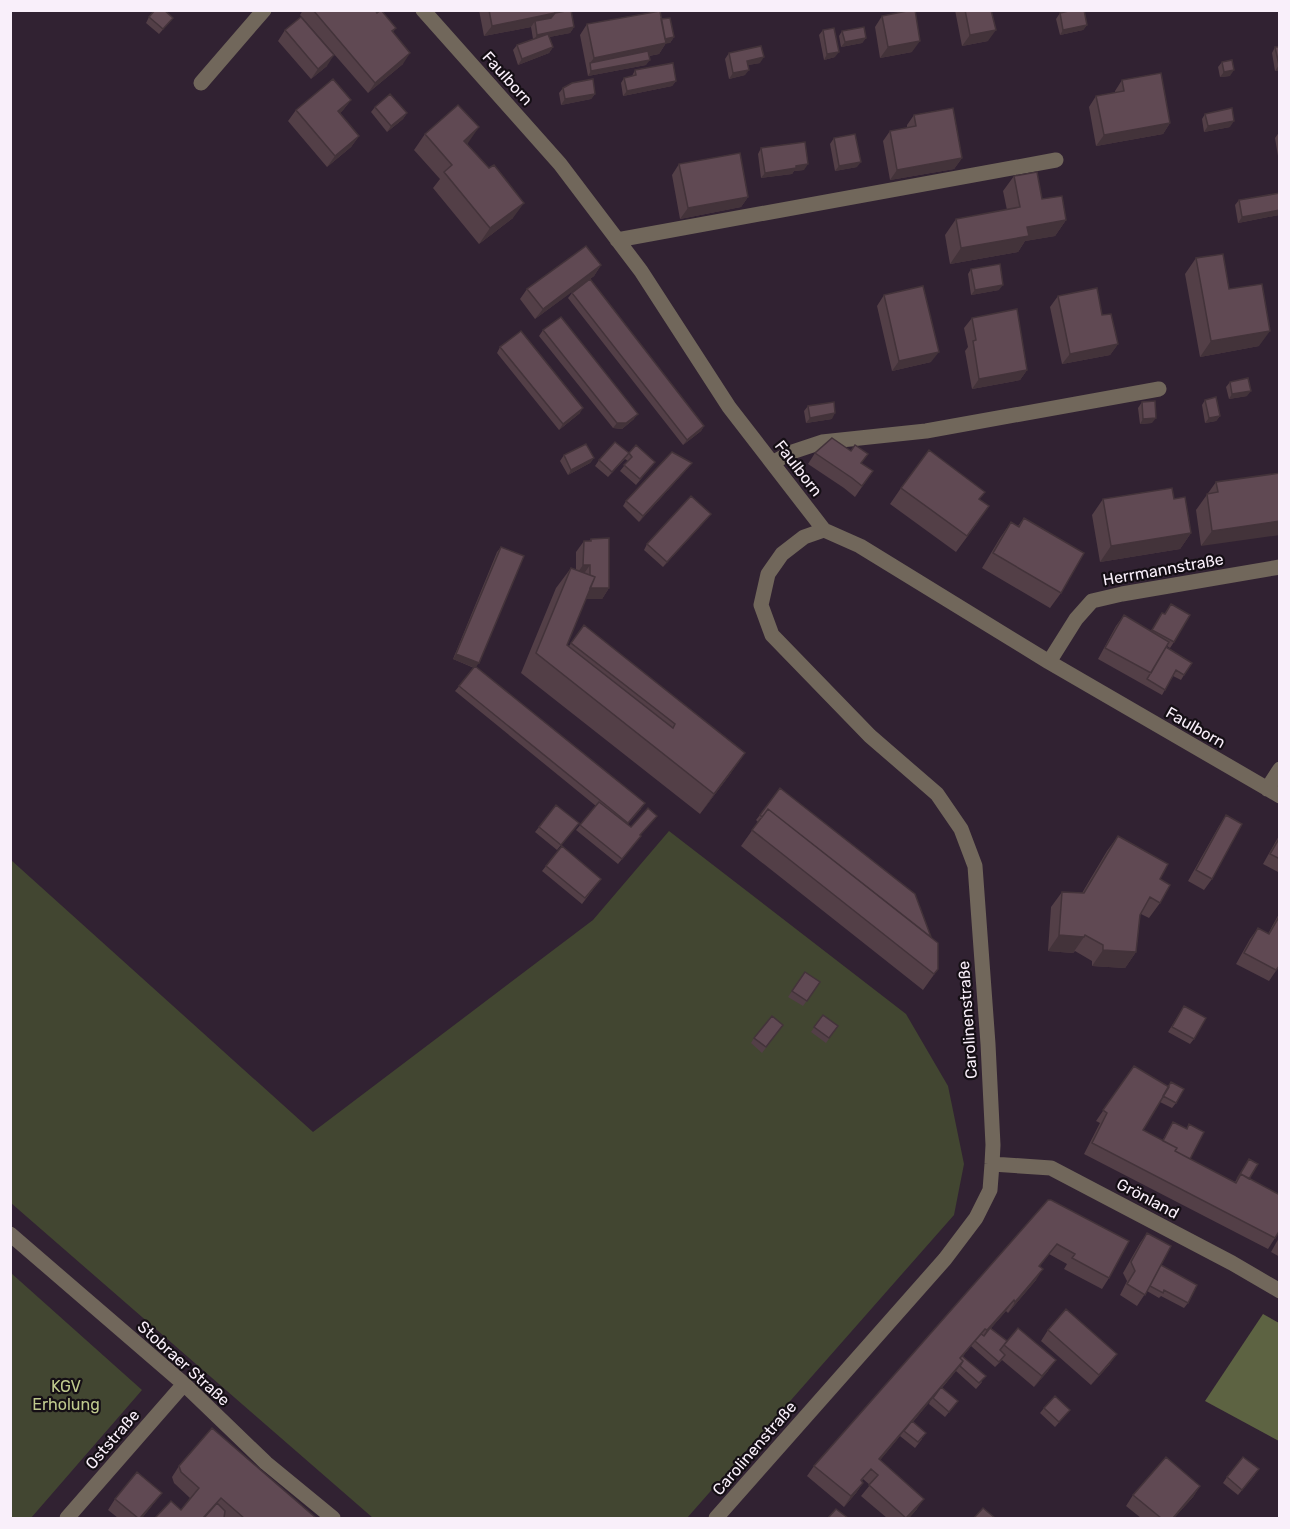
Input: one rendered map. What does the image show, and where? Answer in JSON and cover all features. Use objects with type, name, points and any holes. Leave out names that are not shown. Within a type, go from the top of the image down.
[{"type":"street","points":[[201,83],[264,10]]},
{"type":"street","name":"Faulborn","points":[[423,10],[560,164],[640,271],[729,407],[824,530],[860,546],[1049,663],[1273,793]]},
{"type":"street","points":[[617,240],[1056,160]]},
{"type":"street","points":[[772,463],[792,452],[822,442],[926,431],[1159,389]]},
{"type":"street","name":"Carolinenstraße","points":[[716,1518],[945,1259],[976,1218],[990,1190],[993,1145],[975,866],[961,829],[937,794],[870,736],[771,635],[762,605],[768,574],[782,554],[804,537],[824,530]]},
{"type":"street","name":"Herrmannstraße","points":[[1049,663],[1076,619],[1092,601],[1280,567]]},
{"type":"street","points":[[1273,793],[1280,769]]},
{"type":"street","name":"Grönland","points":[[992,1164],[1051,1168],[1232,1263],[1280,1291]]},
{"type":"street","name":"Stobraer Straße","points":[[10,1234],[184,1384],[266,1463],[333,1518]]},
{"type":"street","name":"Oststraße","points":[[67,1518],[184,1384]]},
{"type":"green space","points":[[669,831],[906,1014],[948,1086],[964,1164],[954,1215],[687,1518],[373,1518],[11,1203],[11,860],[313,1132],[593,920]]},
{"type":"green space","name":"KGV Erholung","points":[[11,1273],[142,1390],[31,1518],[11,1518]]},
{"type":"green space","points":[[1263,1314],[1279,1323],[1279,1441],[1205,1401]]},
{"type":"building","points":[[155,10],[164,10],[173,18],[163,29],[149,17]]},
{"type":"building","points":[[313,10],[375,10],[377,13],[381,10],[396,28],[392,31],[410,53],[375,83]]},
{"type":"building","points":[[489,10],[554,10],[555,13],[492,26]]},
{"type":"building","points":[[571,10],[574,27],[537,35],[535,21],[551,18],[555,13]]},
{"type":"building","points":[[915,10],[920,41],[888,47],[882,16]]},
{"type":"building","points":[[965,10],[991,10],[996,30],[970,35]]},
{"type":"building","points":[[1084,10],[1087,25],[1063,30],[1060,13]]},
{"type":"building","points":[[660,11],[666,43],[594,58],[587,24]]},
{"type":"building","points":[[301,17],[334,55],[318,69],[285,30]]},
{"type":"building","points":[[670,18],[674,37],[665,39],[661,19]]},
{"type":"building","points":[[864,27],[866,38],[845,42],[842,31]]},
{"type":"building","points":[[834,28],[839,52],[827,54],[823,30]]},
{"type":"building","points":[[548,34],[553,47],[522,59],[517,45]]},
{"type":"building","points":[[761,46],[764,57],[747,61],[749,70],[733,73],[729,53]]},
{"type":"building","points":[[1275,47],[1280,47],[1280,65],[1279,65]]},
{"type":"building","points":[[648,51],[650,60],[591,71],[590,63]]},
{"type":"building","points":[[1232,60],[1234,70],[1224,72],[1222,62]]},
{"type":"building","points":[[673,63],[676,81],[627,91],[624,78],[636,75],[635,70]]},
{"type":"building","points":[[1161,73],[1170,123],[1104,135],[1096,96],[1124,91],[1122,80]]},
{"type":"building","points":[[333,79],[351,100],[338,111],[359,136],[335,156],[296,110]]},
{"type":"building","points":[[593,79],[595,94],[565,99],[563,88],[572,83]]},
{"type":"building","points":[[390,94],[407,113],[391,126],[375,107]]},
{"type":"building","points":[[458,105],[479,127],[464,141],[489,168],[494,165],[524,203],[490,228],[444,172],[452,165],[425,134]]},
{"type":"building","points":[[953,108],[962,158],[897,170],[890,131],[916,126],[914,115]]},
{"type":"building","points":[[1232,108],[1234,121],[1208,126],[1205,114]]},
{"type":"building","points":[[855,134],[861,162],[839,166],[834,138]]},
{"type":"building","points":[[805,142],[808,164],[765,173],[761,148]]},
{"type":"building","points":[[740,153],[748,197],[688,208],[679,164]]},
{"type":"building","points":[[1037,172],[1042,199],[1062,196],[1066,220],[1027,227],[1029,236],[961,248],[956,219],[1020,207],[1014,176]]},
{"type":"building","points":[[1280,193],[1280,210],[1242,217],[1239,200]]},
{"type":"building","points":[[586,246],[601,265],[543,309],[527,289]]},
{"type":"building","points":[[1223,254],[1229,289],[1262,284],[1270,331],[1211,341],[1196,258]]},
{"type":"building","points":[[1000,264],[1003,285],[975,290],[971,269]]},
{"type":"building","points":[[590,279],[704,426],[687,440],[572,293]]},
{"type":"building","points":[[923,286],[939,352],[899,361],[884,295]]},
{"type":"building","points":[[1097,288],[1102,315],[1111,314],[1118,344],[1070,354],[1058,296]]},
{"type":"building","points":[[1017,309],[1027,370],[979,379],[972,318]]},
{"type":"building","points":[[561,317],[638,414],[626,423],[617,423],[543,330]]},
{"type":"building","points":[[521,331],[583,408],[563,424],[500,347]]},
{"type":"building","points":[[1248,378],[1251,391],[1232,394],[1230,382]]},
{"type":"building","points":[[1216,397],[1220,416],[1209,418],[1205,400]]},
{"type":"building","points":[[1155,401],[1156,418],[1143,419],[1142,402]]},
{"type":"building","points":[[834,402],[835,413],[810,418],[808,406]]},
{"type":"building","points":[[832,438],[851,451],[855,445],[868,454],[861,463],[873,471],[862,486],[815,453]]},
{"type":"building","points":[[615,442],[629,453],[612,472],[599,460]]},
{"type":"building","points":[[586,444],[594,458],[571,470],[564,455]]},
{"type":"building","points":[[636,445],[655,462],[640,479],[624,465],[632,457],[629,453]]},
{"type":"building","points":[[929,450],[985,492],[979,499],[989,506],[967,536],[901,488]]},
{"type":"building","points":[[672,452],[692,463],[643,516],[626,501]]},
{"type":"building","points":[[1280,473],[1280,521],[1212,531],[1207,494],[1218,492],[1216,482]]},
{"type":"building","points":[[1172,488],[1174,499],[1185,497],[1191,533],[1111,546],[1103,499]]},
{"type":"building","points":[[691,496],[711,514],[667,562],[647,544]]},
{"type":"building","points":[[1024,518],[1084,553],[1061,593],[993,553],[1011,522],[1019,527]]},
{"type":"building","points":[[609,538],[609,588],[590,588],[595,577],[590,575],[590,565],[583,565],[584,541]]},
{"type":"building","points":[[501,547],[524,556],[479,663],[456,654]]},
{"type":"building","points":[[571,568],[595,577],[567,645],[673,728],[675,724],[571,643],[584,625],[745,753],[714,794],[536,653]]},
{"type":"building","points":[[1171,604],[1190,615],[1174,642],[1152,630],[1162,613],[1165,614]]},
{"type":"building","points":[[1124,615],[1169,642],[1151,673],[1105,648]]},
{"type":"building","points":[[1166,647],[1192,663],[1184,675],[1176,670],[1165,690],[1147,679]]},
{"type":"building","points":[[475,666],[645,803],[628,823],[459,686]]},
{"type":"building","points":[[780,788],[915,894],[931,937],[768,809],[762,817],[760,815]]},
{"type":"building","points":[[599,802],[631,827],[648,808],[657,816],[622,859],[580,825]]},
{"type":"building","points":[[556,805],[579,823],[561,845],[539,827]]},
{"type":"building","points":[[768,809],[938,943],[938,969],[934,974],[752,830]]},
{"type":"building","points":[[1226,815],[1242,824],[1212,879],[1196,870]]},
{"type":"building","points":[[1118,836],[1168,864],[1160,879],[1170,885],[1160,903],[1150,897],[1140,915],[1136,952],[1103,950],[1103,945],[1085,935],[1084,937],[1059,935],[1062,892],[1084,893]]},
{"type":"building","points":[[1280,837],[1280,859],[1270,854]]},
{"type":"building","points":[[562,846],[601,879],[585,898],[546,866]]},
{"type":"building","points":[[1280,915],[1280,965],[1276,970],[1244,953],[1258,928],[1269,934]]},
{"type":"building","points":[[805,972],[820,982],[807,1001],[792,991]]},
{"type":"building","points":[[1184,1006],[1206,1018],[1194,1039],[1172,1027]]},
{"type":"building","points":[[823,1015],[838,1026],[829,1038],[814,1027]]},
{"type":"building","points":[[772,1016],[783,1025],[766,1047],[754,1038]]},
{"type":"building","points":[[1134,1066],[1169,1087],[1143,1130],[1177,1148],[1175,1151],[1236,1183],[1241,1174],[1280,1195],[1280,1230],[1275,1238],[1092,1143],[1107,1113],[1103,1110]]},
{"type":"building","points":[[1171,1082],[1184,1089],[1176,1103],[1163,1096]]},
{"type":"building","points":[[1173,1122],[1187,1129],[1189,1124],[1204,1132],[1190,1159],[1175,1151],[1177,1148],[1163,1141]]},
{"type":"building","points":[[1249,1159],[1258,1164],[1249,1179],[1241,1174],[1237,1179]]},
{"type":"building","points":[[1048,1200],[1129,1241],[1109,1278],[1072,1258],[1075,1254],[1057,1244],[1039,1266],[1043,1269],[1015,1302],[1014,1300],[987,1330],[985,1329],[960,1358],[963,1361],[879,1459],[924,1499],[906,1518],[869,1485],[878,1475],[871,1469],[861,1480],[863,1483],[851,1496],[814,1466]]},
{"type":"building","points":[[1147,1233],[1171,1246],[1145,1295],[1127,1284],[1135,1271],[1131,1262]]},
{"type":"building","points":[[1161,1265],[1197,1285],[1188,1303],[1164,1290],[1163,1293],[1150,1286]]},
{"type":"building","points":[[1066,1309],[1117,1354],[1099,1375],[1048,1330]]},
{"type":"building","points":[[990,1328],[1007,1341],[1000,1350],[1005,1355],[999,1362],[975,1341],[981,1334],[984,1336]]},
{"type":"building","points":[[1018,1328],[1056,1360],[1042,1376],[1004,1345]]},
{"type":"building","points":[[962,1356],[986,1376],[979,1383],[960,1366],[963,1361],[960,1358]]},
{"type":"building","points":[[941,1387],[958,1401],[949,1412],[933,1398]]},
{"type":"building","points":[[1055,1396],[1070,1410],[1059,1422],[1044,1408]]},
{"type":"building","points":[[912,1421],[926,1433],[918,1442],[904,1431]]},
{"type":"building","points":[[212,1428],[316,1518],[244,1518],[221,1498],[203,1518],[155,1518],[171,1501],[181,1510],[199,1488],[181,1472],[179,1466]]},
{"type":"building","points":[[1166,1457],[1200,1486],[1173,1518],[1161,1518],[1133,1495]]},
{"type":"building","points":[[1243,1457],[1259,1469],[1242,1490],[1227,1477]]},
{"type":"building","points":[[137,1472],[162,1493],[140,1518],[115,1499]]},
{"type":"building","points":[[217,1503],[225,1511],[224,1518],[204,1518]]},
{"type":"building","points":[[983,1508],[995,1518],[974,1518]]},
{"type":"building","points":[[836,1509],[848,1518],[828,1518]]}]
